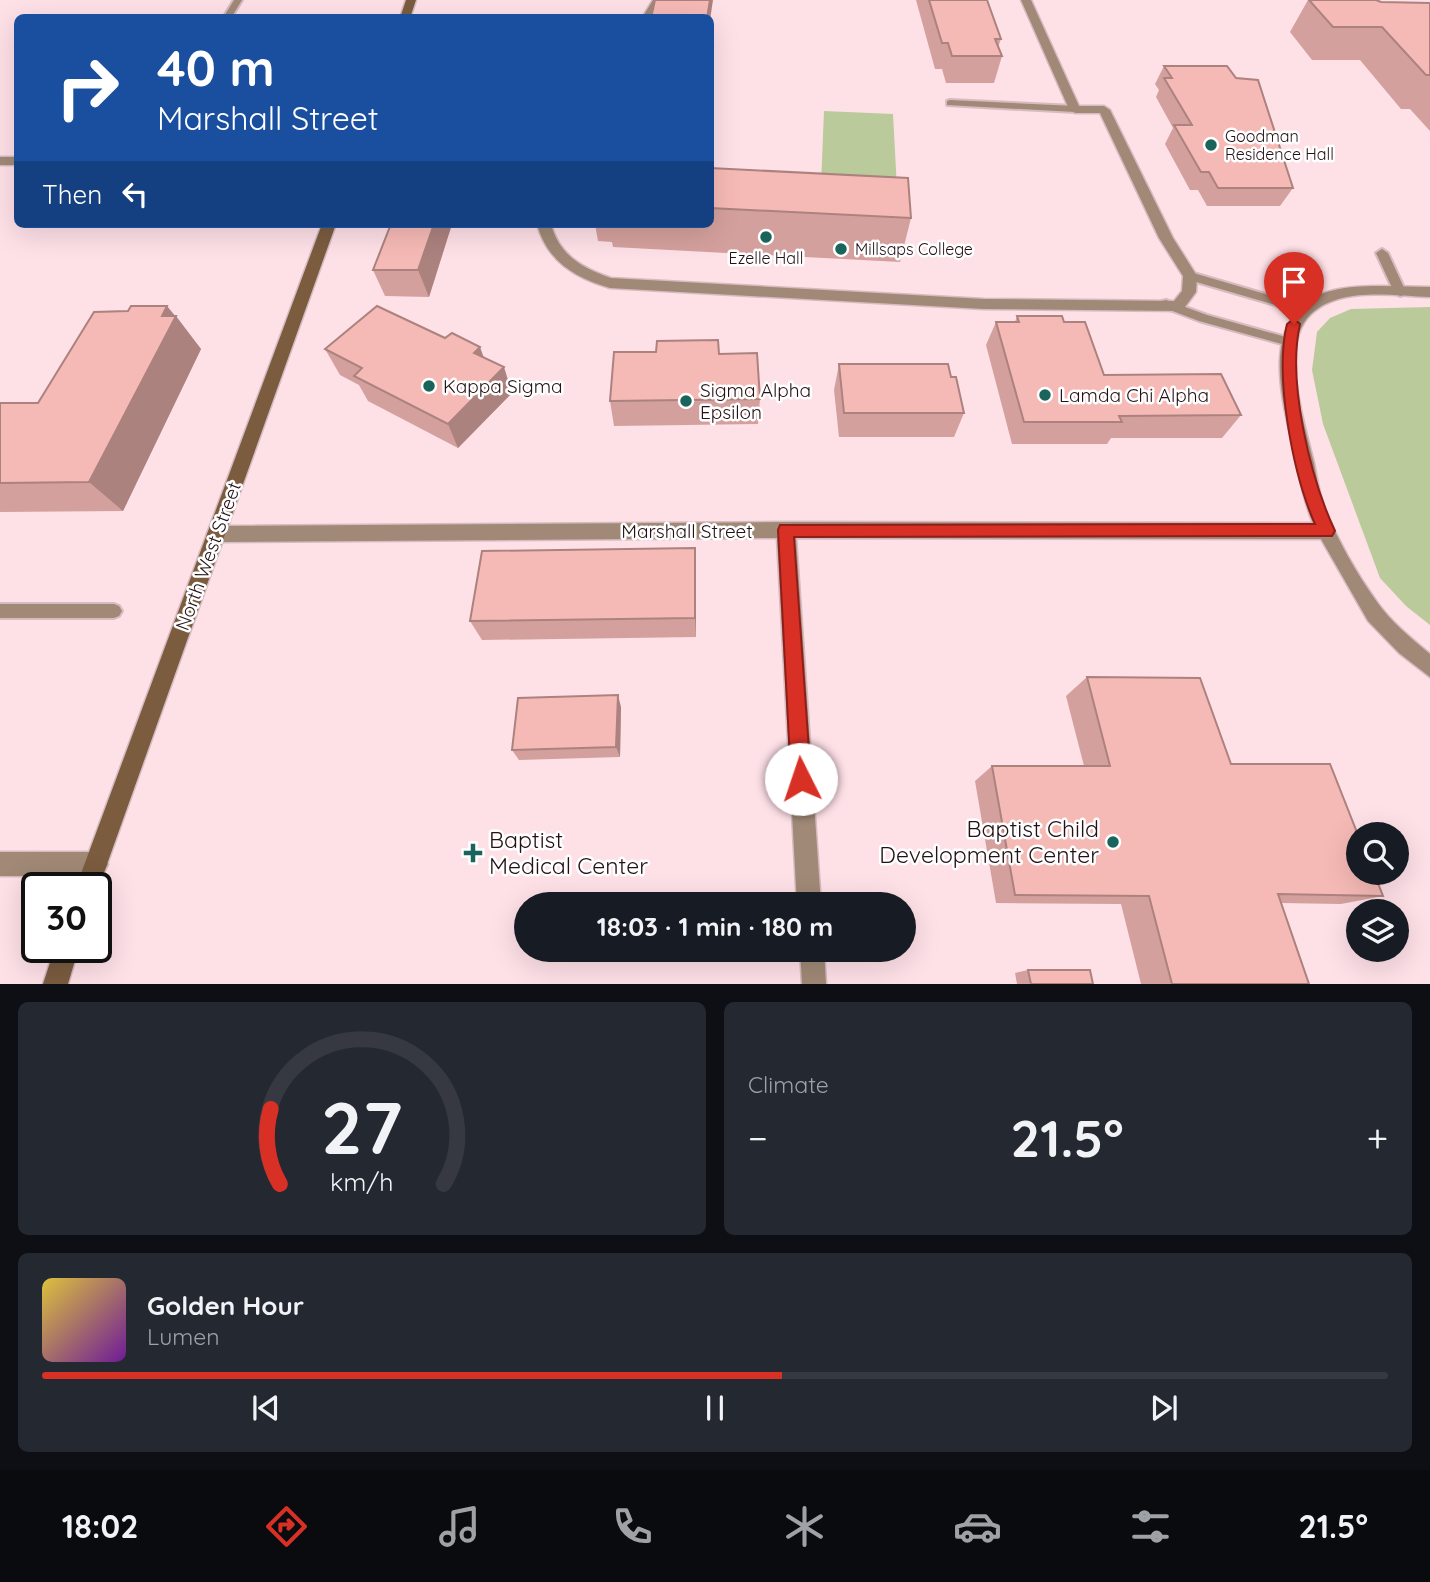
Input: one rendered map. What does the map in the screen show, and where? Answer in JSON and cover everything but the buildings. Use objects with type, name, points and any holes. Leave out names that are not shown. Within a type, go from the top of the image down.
[{"type":"street","points":[[546,228],[560,258],[577,271],[610,283],[984,304],[1166,304],[1177,307],[1189,292],[1190,276],[1166,239],[1104,110],[1075,109],[1026,0]]},
{"type":"street","name":"North West Street","points":[[93,872],[328,228]]},
{"type":"street","points":[[1430,292],[1357,293],[1324,298],[1306,310],[1294,324],[1289,342],[1289,377],[1294,417],[1315,506],[1326,531],[1371,610],[1430,667]]},
{"type":"street","points":[[786,530],[808,892]]},
{"type":"street","name":"Marshall Street","points":[[216,534],[786,530],[1326,531]]},
{"type":"street","points":[[0,864],[96,864]]},
{"type":"street","points":[[813,962],[814,984]]},
{"type":"street","points":[[55,984],[62,963]]},
{"type":"lane","points":[[950,103],[1075,109]]},
{"type":"lane","points":[[1382,253],[1399,292]]},
{"type":"lane","points":[[1190,276],[1306,310]]},
{"type":"lane","points":[[1166,304],[1203,318],[1289,342]]},
{"type":"lane","points":[[0,611],[114,611]]},
{"type":"green space","points":[[824,111],[893,114],[897,189],[821,185]]},
{"type":"green space","points":[[1430,307],[1430,625],[1406,606],[1380,578],[1323,424],[1312,370],[1317,332],[1330,318],[1351,309]]},
{"type":"place","name":"Goodman Residence Hall","points":[[1211,145]]},
{"type":"place","name":"Ezelle Hall","points":[[766,237]]},
{"type":"place","name":"Millsaps College","points":[[841,249]]},
{"type":"place","name":"Kappa Sigma","points":[[429,386]]},
{"type":"place","name":"Lamda Chi Alpha","points":[[1045,395]]},
{"type":"place","name":"Sigma Alpha Epsilon","points":[[686,401]]},
{"type":"place","name":"Baptist Child Development Center","points":[[1113,842]]},
{"type":"place","name":"Baptist Medical Center","points":[[473,853]]},
{"type":"route","points":[[801,779],[786,530],[1326,531],[1315,506],[1294,417],[1289,377],[1289,342],[1294,324]]}]
